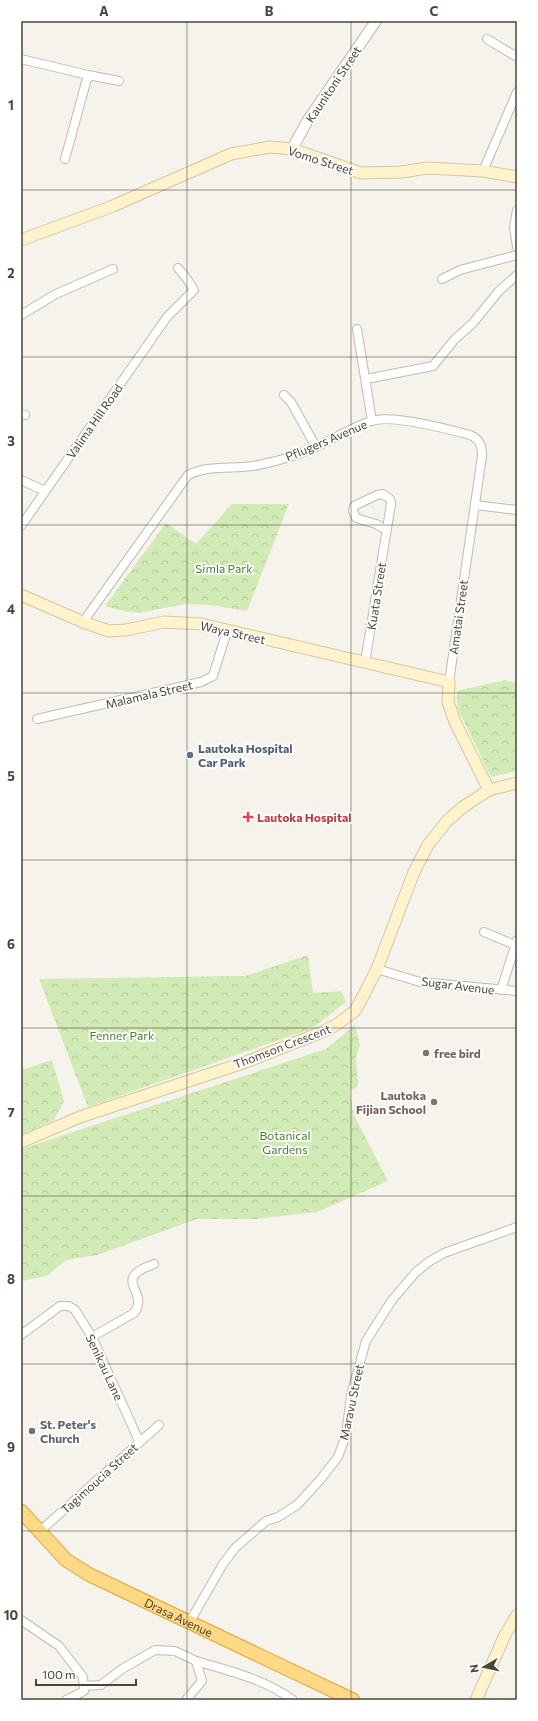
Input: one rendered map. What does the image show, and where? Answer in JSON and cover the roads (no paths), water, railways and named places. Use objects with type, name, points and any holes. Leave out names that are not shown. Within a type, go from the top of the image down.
[{"type":"highway","name":"Drasa Avenue","points":[[21,1511],[66,1560],[90,1575],[353,1700]]},
{"type":"main road","name":"Vomo Street","points":[[21,240],[114,206],[231,154],[270,147],[292,149],[361,173],[402,172],[428,168],[483,171],[517,177]]},
{"type":"main road","name":"Waya Street","points":[[21,595],[83,622],[109,631],[126,630],[164,622],[201,624],[449,682]]},
{"type":"main road","name":"Amatai Street","points":[[449,682],[448,702],[455,722],[489,790]]},
{"type":"main road","name":"Thomson Crescent","points":[[21,1142],[80,1117],[246,1062],[336,1025],[354,1011],[377,969],[414,872],[428,845],[447,821],[463,807],[489,790],[517,783]]},
{"type":"main road","points":[[476,1700],[505,1635],[517,1615]]},
{"type":"street","name":"Kaunitoni Street","points":[[292,149],[308,120],[376,21]]},
{"type":"street","points":[[487,39],[517,57]]},
{"type":"street","points":[[21,59],[119,81]]},
{"type":"street","points":[[65,159],[88,75]]},
{"type":"street","points":[[483,171],[517,92]]},
{"type":"street","points":[[517,210],[514,227],[517,247]]},
{"type":"street","points":[[442,279],[460,270],[517,255]]},
{"type":"street","points":[[21,315],[56,294],[113,268]]},
{"type":"street","name":"Valima Hill Road","points":[[21,526],[167,317],[194,290],[178,268]]},
{"type":"street","points":[[366,379],[433,366],[455,339],[472,324],[498,291],[517,275]]},
{"type":"street","points":[[358,329],[372,420]]},
{"type":"street","points":[[284,395],[291,402],[316,447]]},
{"type":"street","name":"Pflugers Avenue","points":[[83,622],[188,475],[200,470],[261,465],[290,457],[316,447],[372,420],[394,420],[418,423],[460,432],[476,438]]},
{"type":"street","name":"Amatai Street","points":[[449,682],[482,456],[482,446],[476,438]]},
{"type":"street","points":[[21,480],[45,491]]},
{"type":"street","name":"Kuata Street","points":[[365,662],[391,504],[390,499],[387,496],[377,495],[354,506],[352,511],[356,518],[376,524],[386,530]]},
{"type":"street","points":[[475,505],[517,510]]},
{"type":"street","name":"Malamala Street","points":[[37,719],[201,682],[213,676],[227,631]]},
{"type":"street","points":[[484,932],[516,942],[501,990]]},
{"type":"street","name":"Sugar Avenue","points":[[377,969],[420,982],[517,992]]},
{"type":"street","name":"Maravu Street","points":[[189,1623],[223,1564],[236,1548],[266,1521],[278,1517],[297,1505],[320,1480],[338,1457],[346,1435],[350,1395],[366,1341],[392,1300],[416,1272],[430,1261],[444,1253],[517,1227]]},
{"type":"street","points":[[92,1337],[134,1313],[139,1307],[133,1286],[134,1274],[140,1269],[154,1264]]},
{"type":"street","name":"Senikau Lane","points":[[21,1335],[60,1306],[69,1306],[75,1310],[92,1337],[139,1441]]},
{"type":"street","name":"Tagimoucia Street","points":[[40,1532],[159,1424]]},
{"type":"street","points":[[21,1620],[59,1646],[83,1677],[84,1691],[66,1700]]},
{"type":"street","points":[[84,1686],[101,1685],[122,1669],[156,1650],[175,1651],[196,1661],[246,1675],[283,1693],[293,1700]]},
{"type":"street","points":[[186,1700],[202,1681],[196,1661]]},
{"type":"place","name":"Lautoka Hospital Car Park","points":[[190,755]]},
{"type":"place","name":"Lautoka Hospital","points":[[248,817]]},
{"type":"place","name":"free bird","points":[[426,1053]]},
{"type":"place","name":"Lautoka Fijian School","points":[[434,1102]]},
{"type":"place","name":"St. Peter's Church","points":[[32,1431]]},
{"type":"park label","name":"Simla Park","points":[[224,568]]},
{"type":"park label","name":"Fenner Park","points":[[122,1035]]},
{"type":"park label","name":"Botanical Gardens","points":[[285,1142]]}]
